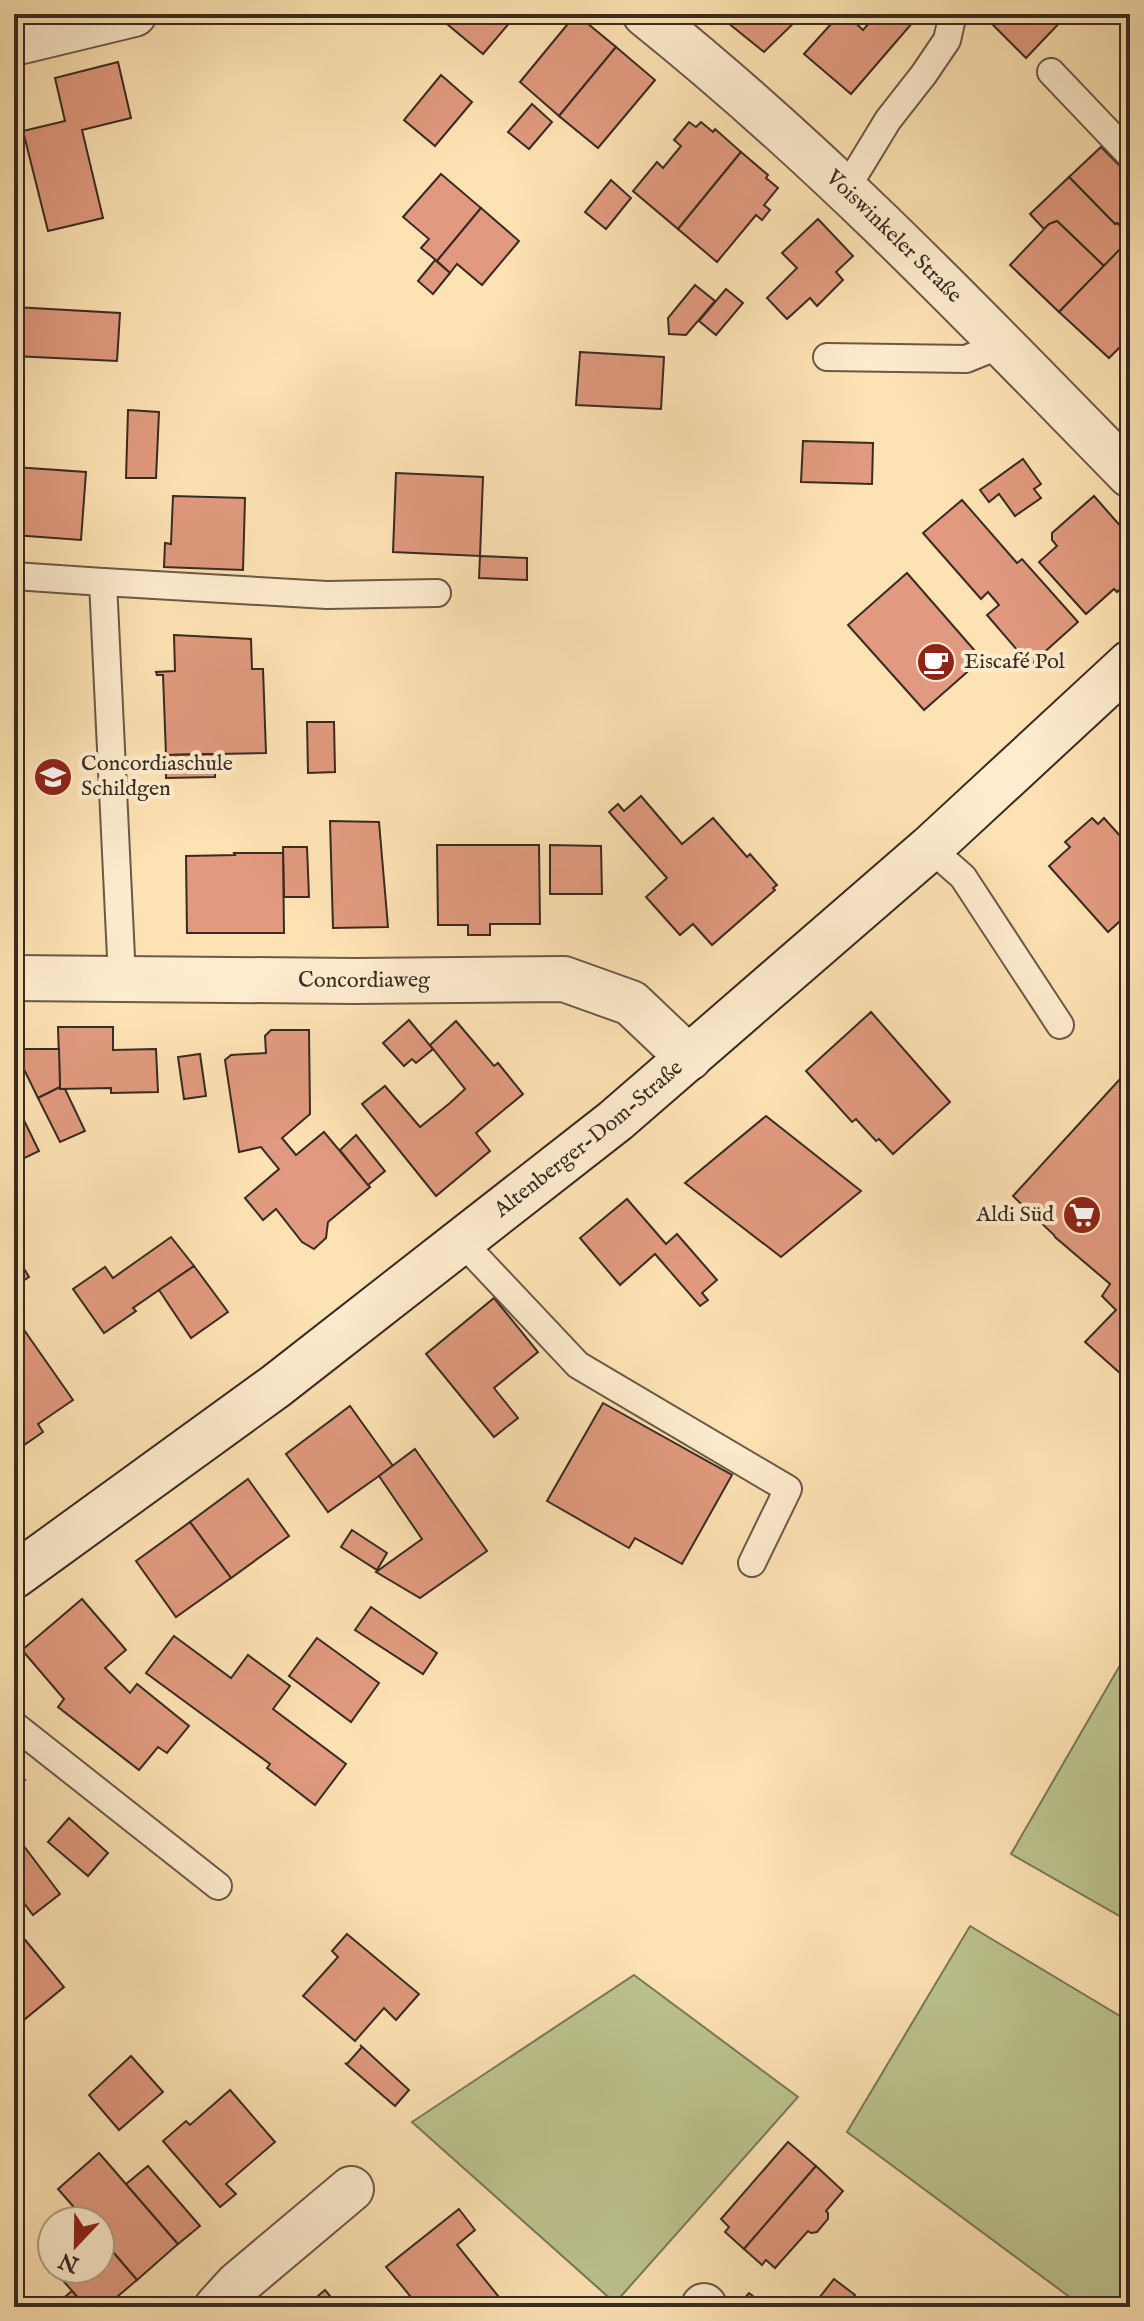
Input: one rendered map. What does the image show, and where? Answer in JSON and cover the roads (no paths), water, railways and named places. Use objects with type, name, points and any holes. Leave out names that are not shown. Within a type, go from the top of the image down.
[{"type":"street","points":[[14,43],[134,14]]},
{"type":"street","name":"Voiswinkeler Straße","points":[[645,14],[759,108],[846,189],[1130,475]]},
{"type":"street","name":"Altenberger-Dom-Straße","points":[[14,1576],[276,1386],[615,1121],[930,848],[1130,663]]},
{"type":"street","name":"Concordiaweg","points":[[14,978],[564,979],[631,1003],[689,1058]]},
{"type":"street","points":[[217,2307],[238,2284],[351,2189]]},
{"type":"lane","points":[[846,189],[888,120],[947,40],[953,14]]},
{"type":"lane","points":[[1051,72],[1130,155]]},
{"type":"lane","points":[[827,357],[966,359],[1003,344]]},
{"type":"lane","points":[[14,576],[327,595],[437,593]]},
{"type":"lane","points":[[103,582],[122,978]]},
{"type":"lane","points":[[930,848],[963,877],[1060,1025]]},
{"type":"lane","points":[[462,1242],[578,1365],[788,1489],[752,1563]]},
{"type":"lane","points":[[14,1725],[218,1886]]},
{"type":"place","name":"Eiscafé Pol","points":[[936,662]]},
{"type":"place","name":"Concordiaschule Schildgen","points":[[53,777]]},
{"type":"place","name":"Aldi Süd","points":[[1082,1215]]}]
